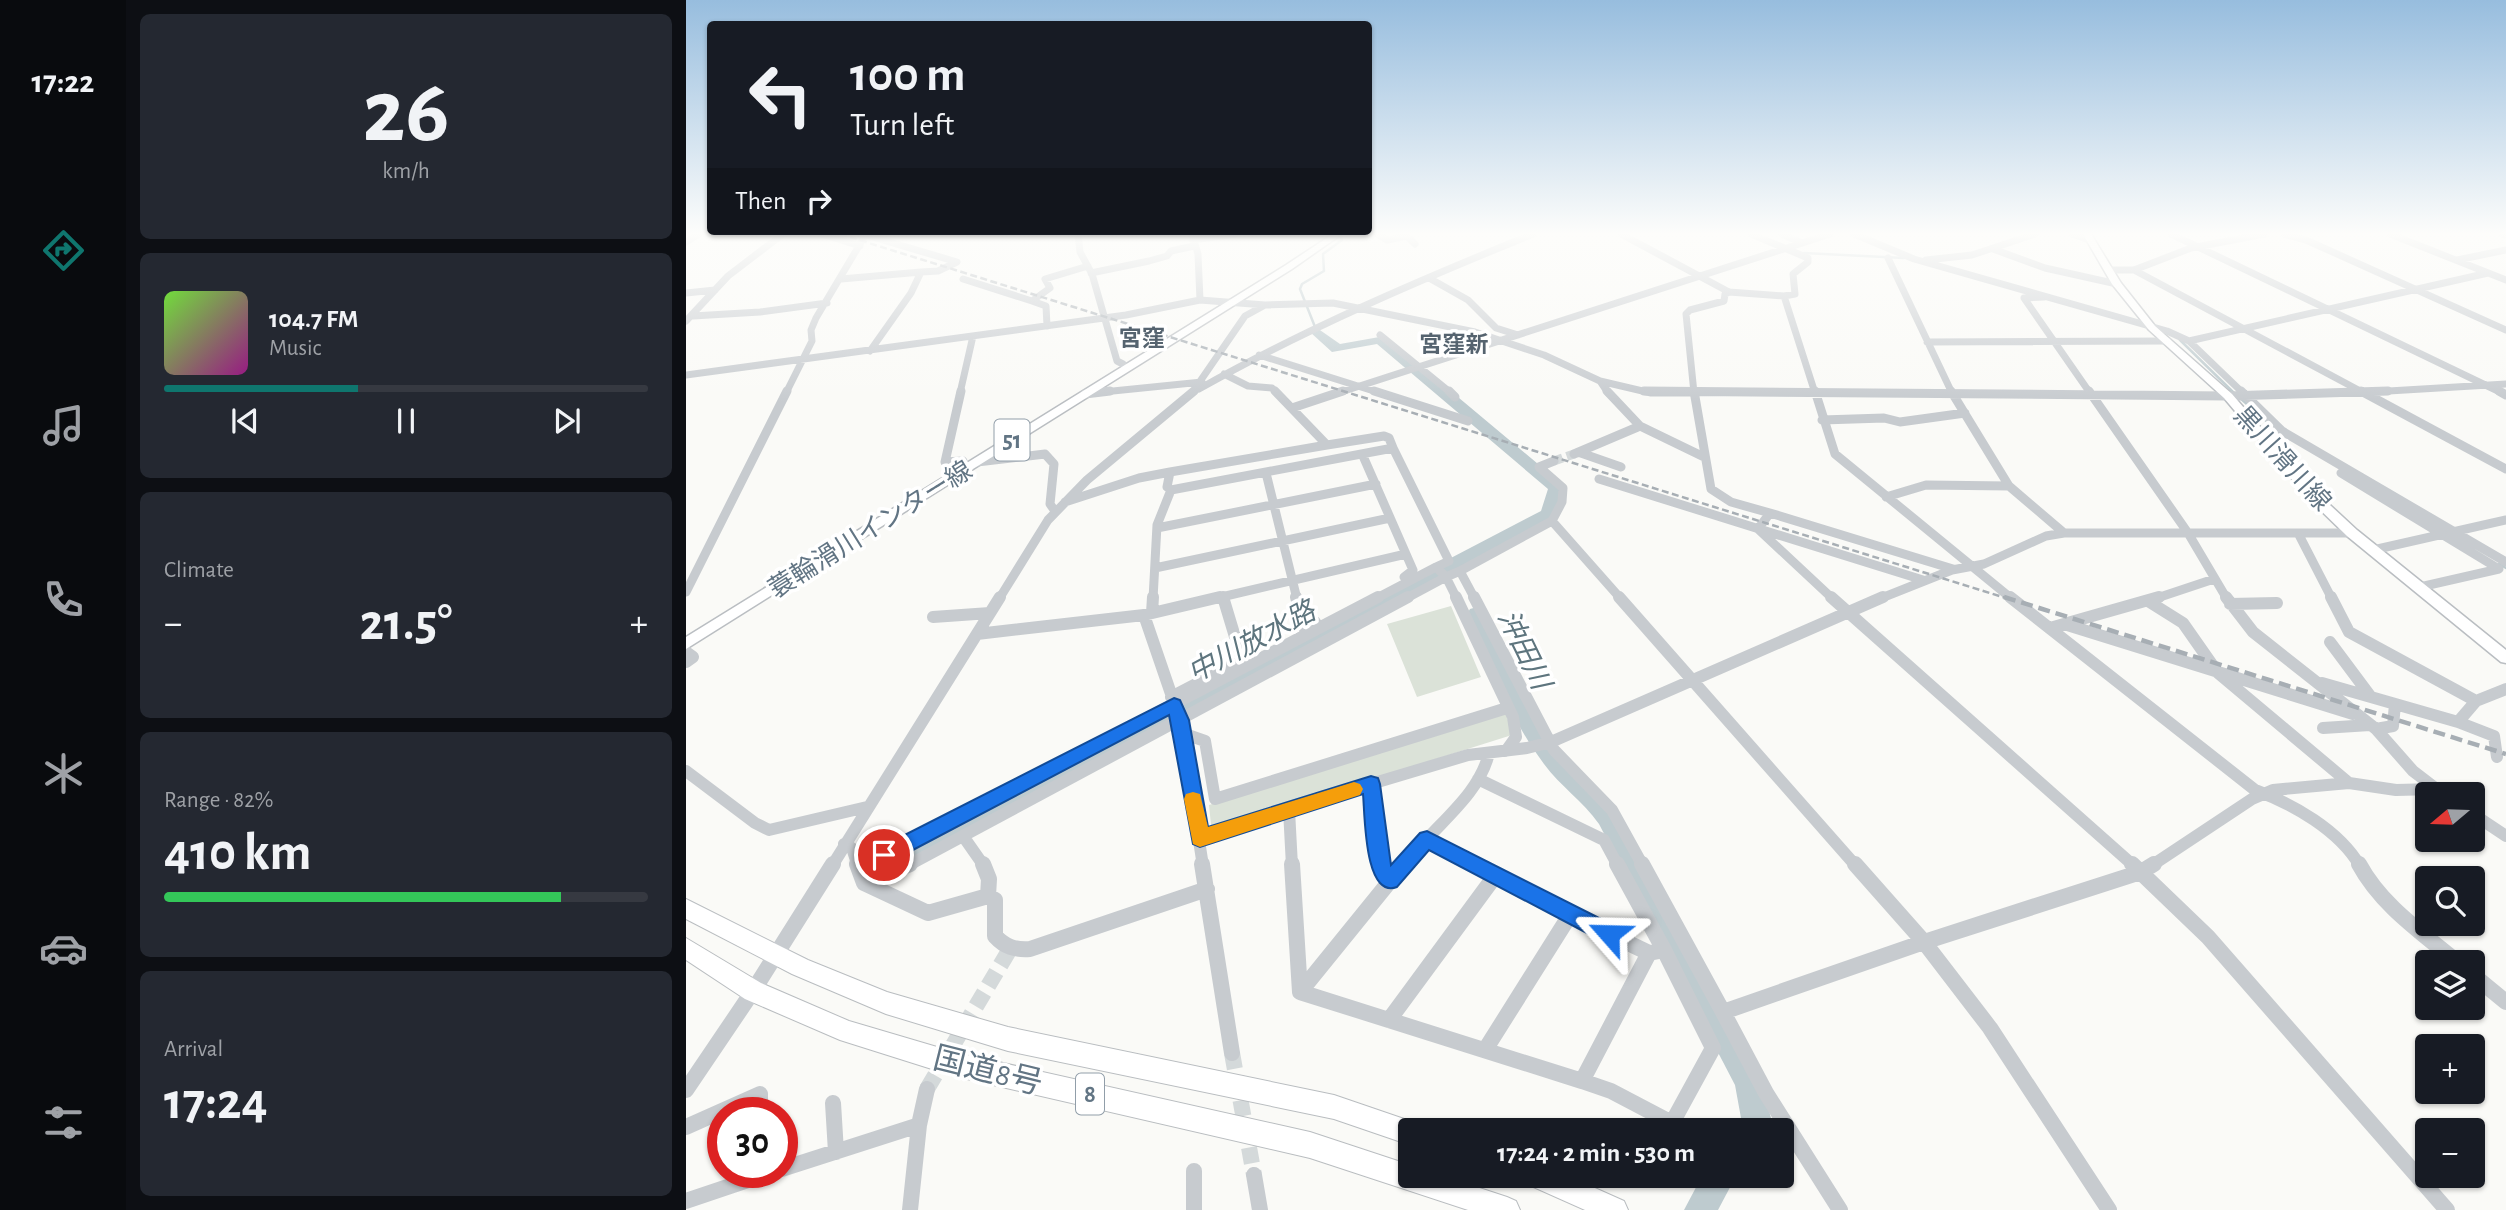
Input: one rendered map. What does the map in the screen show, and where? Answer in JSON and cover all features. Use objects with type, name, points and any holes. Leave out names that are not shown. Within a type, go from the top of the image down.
[{"type":"highway","name":"国道8号","points":[[686,908],[708,922],[887,1003],[1008,1039],[1334,1107],[1398,1129]]},
{"type":"highway","name":"国道8号","points":[[686,948],[752,991],[848,1032],[954,1064],[1310,1145],[1507,1210]]},
{"type":"highway","points":[[1565,1188],[1615,1210]]},
{"type":"main road","name":"蓑輪滑川インター線","points":[[686,633],[1244,290]]},
{"type":"main road","name":"蓑輪滑川インター線","points":[[687,653],[976,462],[1246,290]]},
{"type":"main road","name":"黒川滑川線","points":[[2122,290],[2152,328],[2228,396],[2297,479],[2352,533],[2506,658]]},
{"type":"street","points":[[686,293],[710,290]]},
{"type":"street","points":[[689,319],[715,290]]},
{"type":"street","points":[[686,592],[803,360],[812,341],[811,330],[834,290]]},
{"type":"street","points":[[870,351],[888,322],[916,290]]},
{"type":"street","points":[[999,290],[1046,306],[1047,326]]},
{"type":"street","points":[[1032,301],[1048,290]]},
{"type":"street","points":[[1096,290],[1117,360],[1123,364]]},
{"type":"street","points":[[1199,290],[1199,300]]},
{"type":"street","points":[[687,1087],[776,954],[976,634],[1059,507],[1199,386],[1259,355],[1401,290]]},
{"type":"street","points":[[1451,290],[1468,300],[1496,328],[1518,335]]},
{"type":"street","points":[[1292,408],[1655,290]]},
{"type":"street","points":[[1726,290],[1784,296],[1795,294],[1795,290]]},
{"type":"street","points":[[1903,290],[1953,395],[2009,486],[2064,533]]},
{"type":"street","points":[[2021,290],[2189,341],[2282,430],[2454,531],[2504,568]]},
{"type":"street","points":[[2171,290],[2506,469]]},
{"type":"street","points":[[2290,290],[2506,395]]},
{"type":"street","points":[[2189,341],[2409,290]]},
{"type":"street","points":[[2425,290],[2506,330]]},
{"type":"street","points":[[2426,290],[2506,323]]},
{"type":"street","points":[[1729,292],[1725,294],[1724,301],[1690,310],[1686,314],[1707,484],[1719,497],[1953,569]]},
{"type":"street","points":[[1784,296],[1835,454],[1970,566],[2255,790],[2265,793],[2345,844],[2357,860],[2367,881],[2391,907],[2443,950]]},
{"type":"street","points":[[2044,297],[2024,298],[2188,533],[2230,604],[2253,632],[2373,727],[2413,772],[2426,782]]},
{"type":"street","points":[[686,375],[1104,318],[1199,300],[1265,305],[1306,302],[1360,309],[1503,340],[1600,381],[1651,393],[2228,396],[2364,393],[2506,384]]},
{"type":"street","points":[[689,319],[827,303]]},
{"type":"street","points":[[1199,386],[1245,316],[1265,305]]},
{"type":"street","points":[[1380,335],[1455,397]]},
{"type":"street","points":[[963,461],[946,462],[973,336]]},
{"type":"street","points":[[1927,342],[2168,341]]},
{"type":"street","points":[[1259,355],[1468,421]]},
{"type":"street","points":[[1224,374],[1248,386],[1272,388],[1327,445]]},
{"type":"street","points":[[1600,381],[1610,396],[1640,426],[1704,457]]},
{"type":"street","points":[[1085,394],[1199,386]]},
{"type":"street","points":[[1822,420],[1884,418],[1900,422],[1965,413]]},
{"type":"street","points":[[1621,467],[1576,453],[1640,426]]},
{"type":"street","points":[[2270,430],[2440,534],[2504,568]]},
{"type":"street","points":[[864,883],[895,872],[963,836],[1449,561],[1389,438],[1384,436],[1139,478],[1059,507],[1051,504],[1054,464],[1045,454],[976,462]]},
{"type":"street","points":[[1171,490],[1363,456],[1393,448]]},
{"type":"street","points":[[1177,713],[1242,660],[1412,573],[1363,456]]},
{"type":"street","points":[[860,868],[1177,713],[1552,521],[1562,502],[1563,488],[1539,467],[1554,461]]},
{"type":"street","points":[[1171,472],[1167,487],[1171,490]]},
{"type":"street","points":[[1266,473],[1304,628]]},
{"type":"street","points":[[1599,478],[1923,580]]},
{"type":"street","points":[[1157,528],[1376,484]]},
{"type":"street","points":[[1886,497],[1926,485],[2009,486]]},
{"type":"street","points":[[1171,490],[1157,528],[1155,568],[1148,614],[1177,713],[1200,838],[1232,1054]]},
{"type":"street","points":[[1705,513],[1719,497]]},
{"type":"street","points":[[1758,529],[1770,513]]},
{"type":"street","points":[[1155,568],[1390,518]]},
{"type":"street","points":[[2372,550],[2506,520]]},
{"type":"street","points":[[1552,521],[1924,942],[1990,1028],[2109,1210]]},
{"type":"street","points":[[1758,529],[1847,612],[2141,872],[2208,937],[2447,1210]]},
{"type":"street","points":[[1200,838],[1468,755],[1551,742],[1923,580],[1953,569],[1984,564],[2046,536],[2064,533],[2352,533]]},
{"type":"street","points":[[2298,533],[2349,632],[2476,701]]},
{"type":"street","points":[[976,634],[1148,614],[1406,554]]},
{"type":"street","points":[[1436,567],[1446,576],[1513,717],[1516,737],[1506,751]]},
{"type":"street","points":[[2420,587],[2504,568]]},
{"type":"street","points":[[1460,570],[1561,760],[1596,791],[1612,810],[1766,1093],[1840,1210]]},
{"type":"street","points":[[2050,628],[2148,601],[2214,579]]},
{"type":"street","points":[[1223,597],[1242,660]]},
{"type":"street","points":[[1457,600],[1473,597]]},
{"type":"street","points":[[2148,601],[2183,623],[2218,673],[2349,783]]},
{"type":"street","points":[[2230,604],[2277,603]]},
{"type":"street","points":[[933,617],[990,612]]},
{"type":"street","points":[[2064,624],[2359,715]]},
{"type":"street","points":[[2330,642],[2371,698]]},
{"type":"street","points":[[2316,682],[2458,722],[2494,736],[2497,757]]},
{"type":"street","points":[[2458,722],[2476,701],[2506,689]]},
{"type":"street","points":[[2323,728],[2393,726],[2395,704]]},
{"type":"street","points":[[1194,807],[1507,708]]},
{"type":"street","points":[[1177,713],[1205,741],[1215,799]]},
{"type":"street","points":[[1300,992],[1390,881],[1478,779],[1489,760],[1489,753]]},
{"type":"street","points":[[686,771],[755,823],[769,830],[867,807]]},
{"type":"street","points":[[1300,992],[1611,1091],[1672,1123],[1713,1048],[1656,951],[1604,840],[1478,779]]},
{"type":"street","points":[[1723,1012],[1924,942],[2141,872],[2265,793],[2349,783],[2415,791]]},
{"type":"street","points":[[1371,784],[1382,870],[1390,881]]},
{"type":"street","points":[[1289,810],[1300,992]]},
{"type":"street","points":[[2485,822],[2506,836]]},
{"type":"street","points":[[963,836],[987,871],[991,884],[988,896]]},
{"type":"street","points":[[1427,839],[1570,915],[1656,951]]},
{"type":"street","points":[[844,844],[852,848],[864,883],[928,913],[988,896],[995,900],[995,936],[1002,945],[1013,951],[1030,949],[1207,889]]},
{"type":"street","points":[[1389,1020],[1495,876]]},
{"type":"street","points":[[1485,1050],[1570,915]]},
{"type":"street","points":[[1582,1081],[1656,951]]},
{"type":"street","points":[[2485,985],[2506,1002]]},
{"type":"street","points":[[910,1210],[919,1125],[927,1089]]},
{"type":"street","points":[[833,1103],[836,1152]]},
{"type":"street","points":[[686,1127],[707,1118]]},
{"type":"street","points":[[798,1164],[919,1125]]},
{"type":"street","points":[[1194,1171],[1194,1210]]},
{"type":"street","points":[[1254,1175],[1260,1210]]},
{"type":"street","points":[[686,1200],[722,1188]]},
{"type":"shaded area","points":[[1451,606],[1481,677],[1417,697],[1387,624]]},
{"type":"shaded area","points":[[1506,713],[1512,735],[1217,828],[1211,825],[1209,805]]},
{"type":"waterway","points":[[1301,290],[1317,332]]},
{"type":"waterway","name":"中川放水路","points":[[889,864],[1547,515],[1556,488],[1380,339],[1337,349],[1317,332]]},
{"type":"waterway","points":[[2180,340],[2234,393]]},
{"type":"waterway","points":[[2240,398],[2279,432]]},
{"type":"waterway","points":[[2499,564],[2506,568]]},
{"type":"waterway","name":"沖田川","points":[[1477,614],[1530,725],[1552,758],[1607,817],[1749,1082],[1756,1118]]},
{"type":"waterway","name":"沖田川","points":[[1700,1210],[1713,1188]]},
{"type":"tunnel","points":[[1554,461],[1574,454]]},
{"type":"tunnel","points":[[927,1089],[1010,949]]},
{"type":"tunnel","points":[[1232,1053],[1254,1175]]},
{"type":"railway","points":[[1021,290],[2009,599]]},
{"type":"railway","points":[[2004,597],[2506,754]]},
{"type":"slow traffic","points":[[1193,799],[1200,838],[1354,789]]},
{"type":"district","name":"宮窪","points":[[1142,338]]},
{"type":"district","name":"宮窪新","points":[[1454,344]]},
{"type":"route","points":[[884,855],[1174,704],[1180,720],[1200,838],[1371,784],[1382,870],[1390,881],[1427,839],[1609,934]]}]
